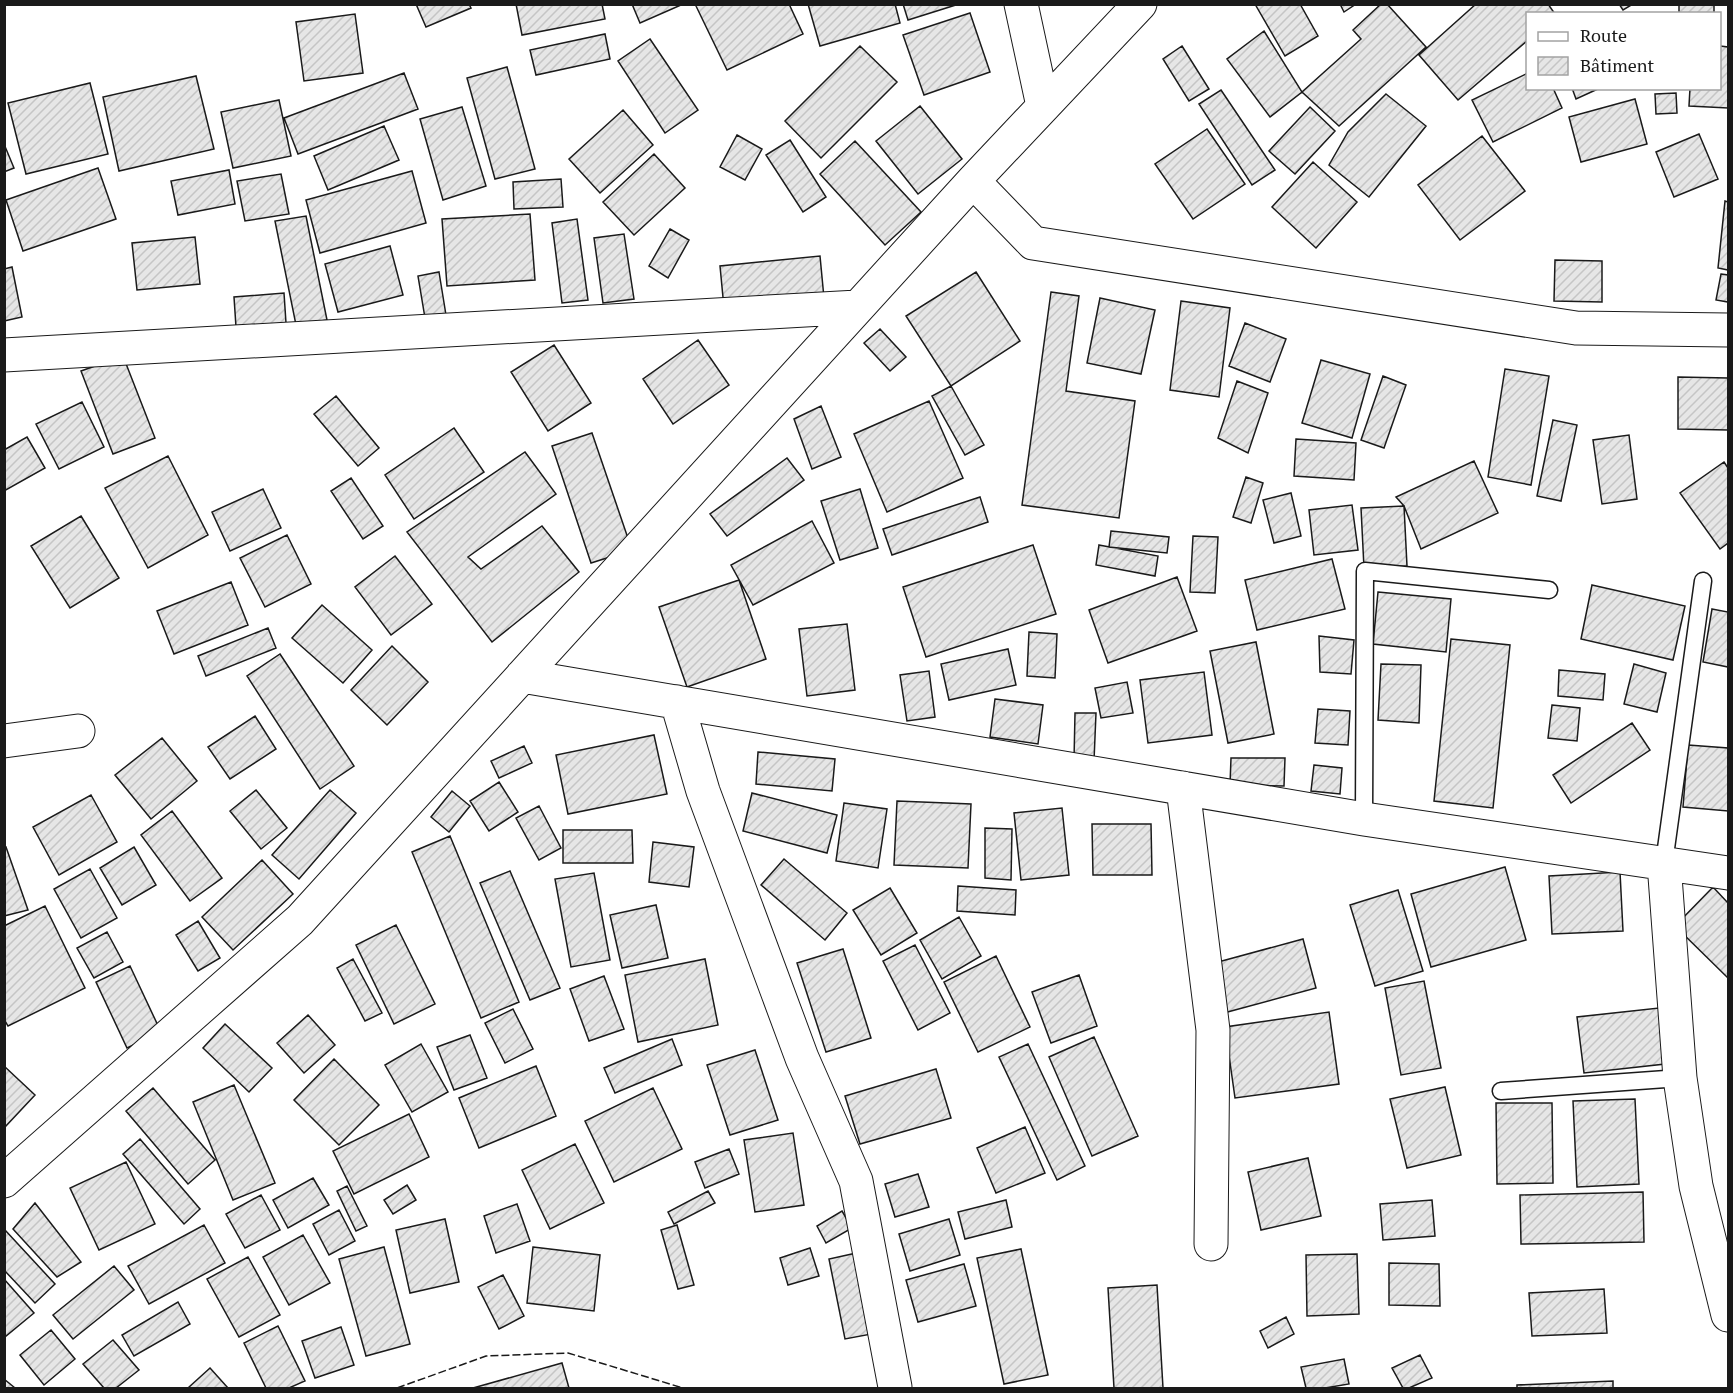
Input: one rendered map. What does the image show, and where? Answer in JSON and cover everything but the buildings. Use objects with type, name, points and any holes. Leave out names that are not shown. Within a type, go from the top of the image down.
[{"type":"street","points":[[1021,4],[1043,106]]},
{"type":"street","points":[[4,1181],[300,921],[973,181],[1140,4]]},
{"type":"street","points":[[973,181],[1033,243],[1576,328],[1728,330]]},
{"type":"street","points":[[4,355],[858,307]]},
{"type":"street","points":[[522,676],[1364,819],[1728,873]]},
{"type":"street","points":[[677,702],[703,791],[798,1047],[856,1181],[895,1387]]},
{"type":"street","points":[[4,741],[78,732]]},
{"type":"street","points":[[1183,788],[1213,1030],[1211,1244]]},
{"type":"street","points":[[1664,863],[1680,1078],[1696,1186],[1728,1315]]},
{"type":"lane","points":[[1364,819],[1365,571],[1549,590]]},
{"type":"lane","points":[[1664,863],[1702,580]]},
{"type":"lane","points":[[1501,1091],[1680,1078]]},
{"type":"fence","points":[[397,1388],[486,1356],[568,1353],[683,1388]]}]
